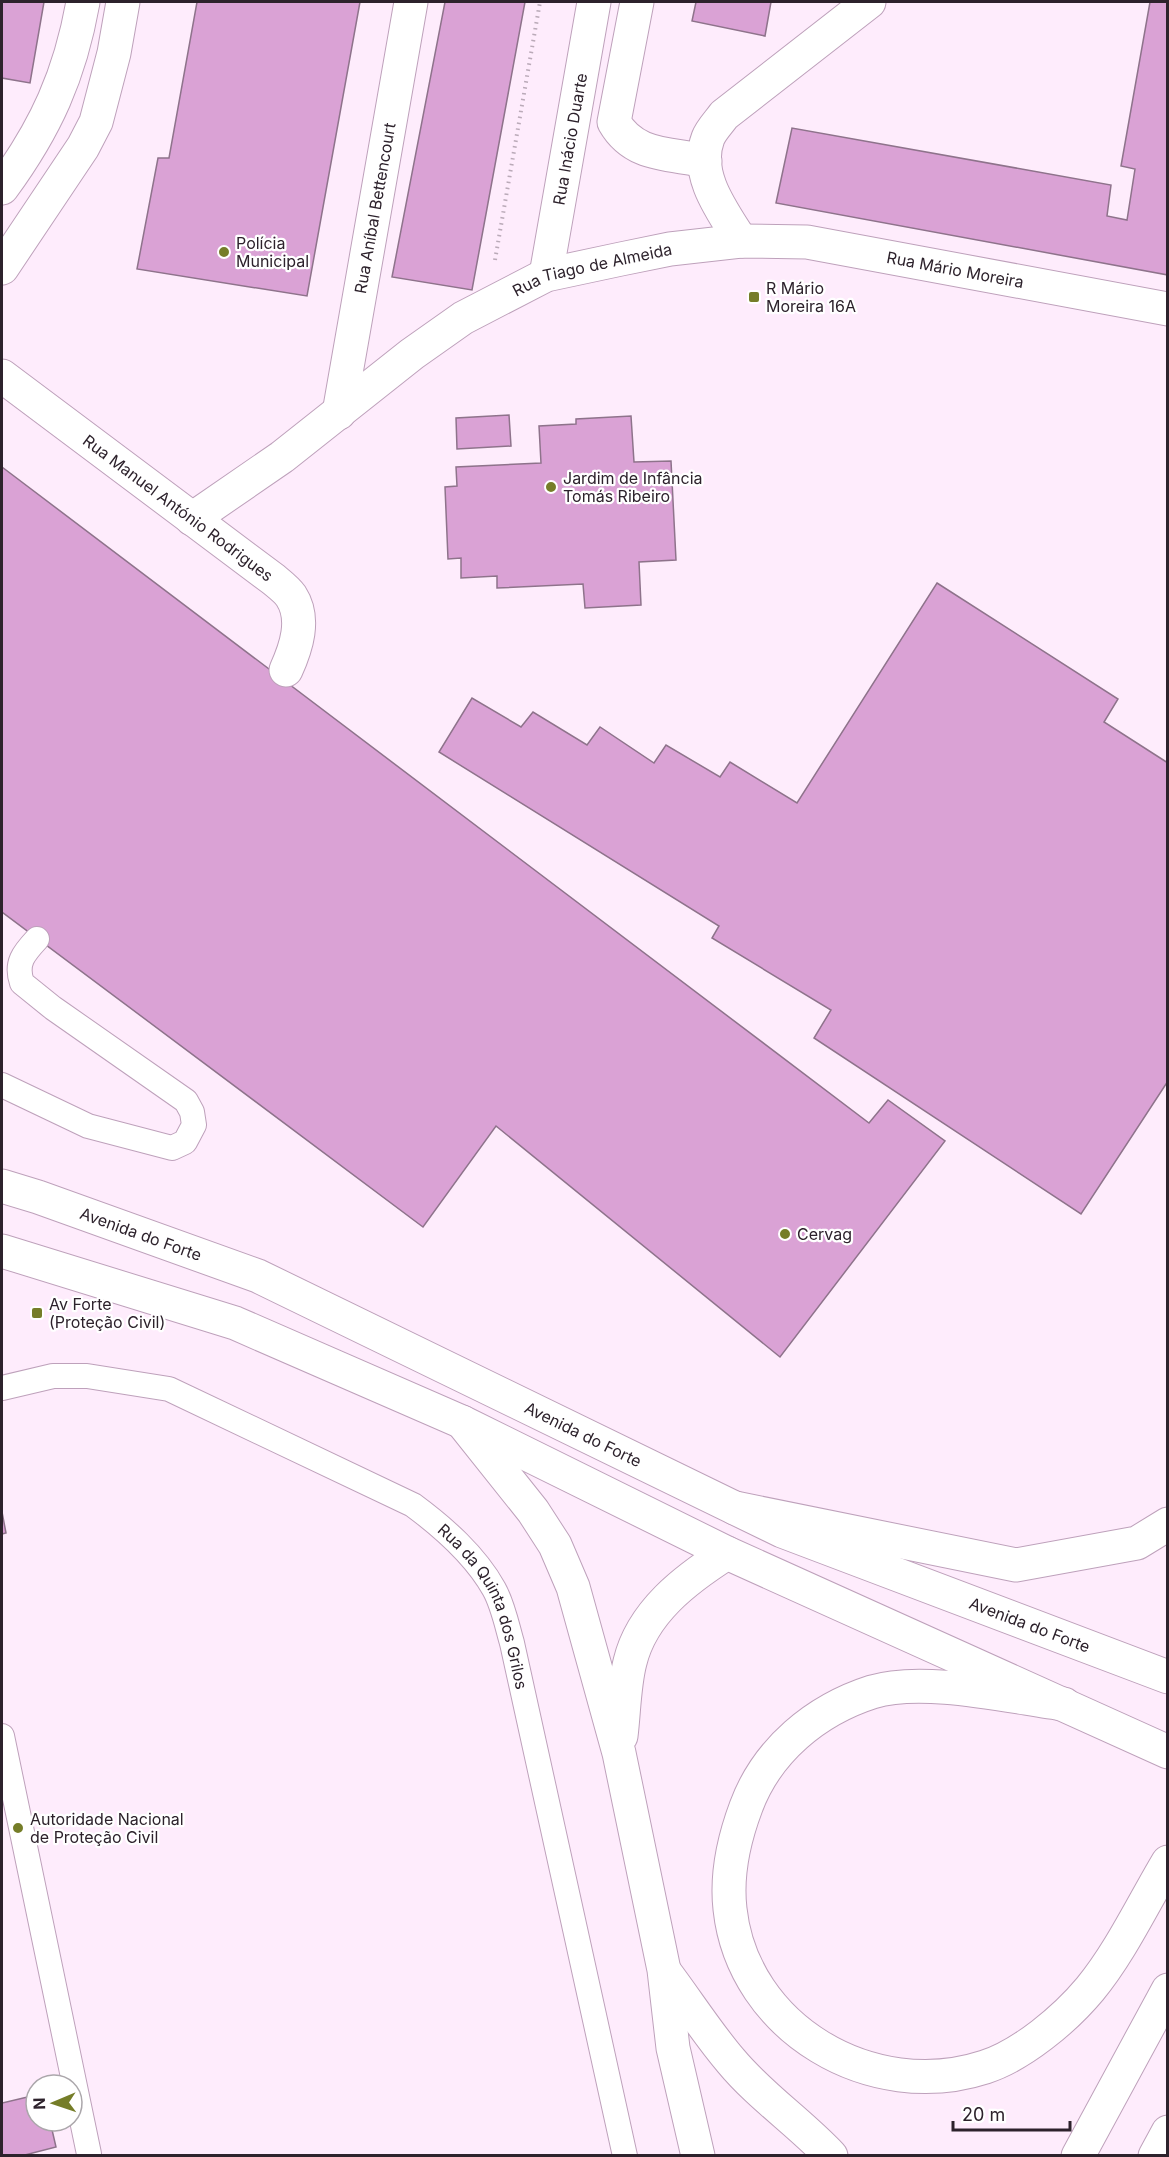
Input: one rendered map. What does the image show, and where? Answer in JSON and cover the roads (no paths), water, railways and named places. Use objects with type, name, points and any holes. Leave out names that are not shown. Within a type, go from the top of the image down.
[{"type":"main road","points":[[2,188],[25,156],[53,108],[68,63],[83,2]]},
{"type":"main road","points":[[2,268],[83,147],[96,122],[114,53],[123,2]]},
{"type":"main road","name":"Rua Aníbal Bettencourt","points":[[339,413],[411,2]]},
{"type":"main road","name":"Rua Inácio Duarte","points":[[546,275],[594,2]]},
{"type":"main road","points":[[637,2],[614,122],[622,137],[650,152],[705,161]]},
{"type":"main road","points":[[741,241],[711,192],[705,161],[708,138],[724,115],[869,2]]},
{"type":"main road","name":"Rua Tiago de Almeida","points":[[192,519],[282,457],[412,354],[463,318],[546,275],[670,249],[741,241]]},
{"type":"main road","name":"Rua Mário Moreira","points":[[741,241],[807,242],[1167,309]]},
{"type":"main road","name":"Rua Manuel António Rodrigues","points":[[2,376],[273,579],[291,596],[297,618],[298,642],[286,670]]},
{"type":"main road","name":"Avenida do Forte","points":[[2,1186],[258,1276],[782,1531],[1167,1677]]},
{"type":"main road","points":[[2,1251],[235,1323],[462,1422],[727,1553],[1167,1752]]},
{"type":"main road","points":[[462,1422],[533,1511],[555,1545],[573,1587],[619,1753],[664,1970],[673,2048],[698,2156]]},
{"type":"main road","points":[[735,1508],[1016,1565],[1137,1543],[1167,1524]]},
{"type":"main road","points":[[619,1753],[630,1662],[642,1630],[663,1602],[702,1569],[727,1553],[782,1531]]},
{"type":"main road","points":[[1064,1704],[932,1686],[874,1691],[814,1720],[787,1742],[765,1767],[749,1798],[736,1832],[731,1863],[729,1909],[737,1946],[752,1978],[789,2026],[818,2047],[847,2063],[883,2073],[917,2076],[953,2074],[985,2067],[1014,2054],[1039,2037],[1090,1989],[1167,1862]]},
{"type":"main road","points":[[664,1970],[730,2061],[831,2156]]},
{"type":"main road","points":[[1078,2156],[1167,1990]]},
{"type":"main road","points":[[1155,2156],[1167,2132]]},
{"type":"lane","points":[[2,1085],[88,1126],[172,1148],[185,1142],[194,1125],[192,1112],[186,1101],[53,1008],[22,983],[19,964],[24,953],[37,939]]},
{"type":"lane","name":"Rua da Quinta dos Grilos","points":[[2,1388],[53,1376],[87,1376],[170,1389],[413,1505],[444,1527],[470,1556],[495,1590],[512,1643],[625,2156]]},
{"type":"lane","points":[[2,1738],[89,2154]]},
{"type":"place","name":"Polícia Municipal","points":[[224,252]]},
{"type":"place","name":"R Mário Moreira 16A","points":[[754,297]]},
{"type":"place","name":"Jardim de Infância Tomás Ribeiro","points":[[551,487]]},
{"type":"place","name":"Cervag","points":[[785,1234]]},
{"type":"place","name":"Av Forte (Proteção Civil)","points":[[37,1313]]},
{"type":"place","name":"Autoridade Nacional de Proteção Civil","points":[[18,1828]]}]
